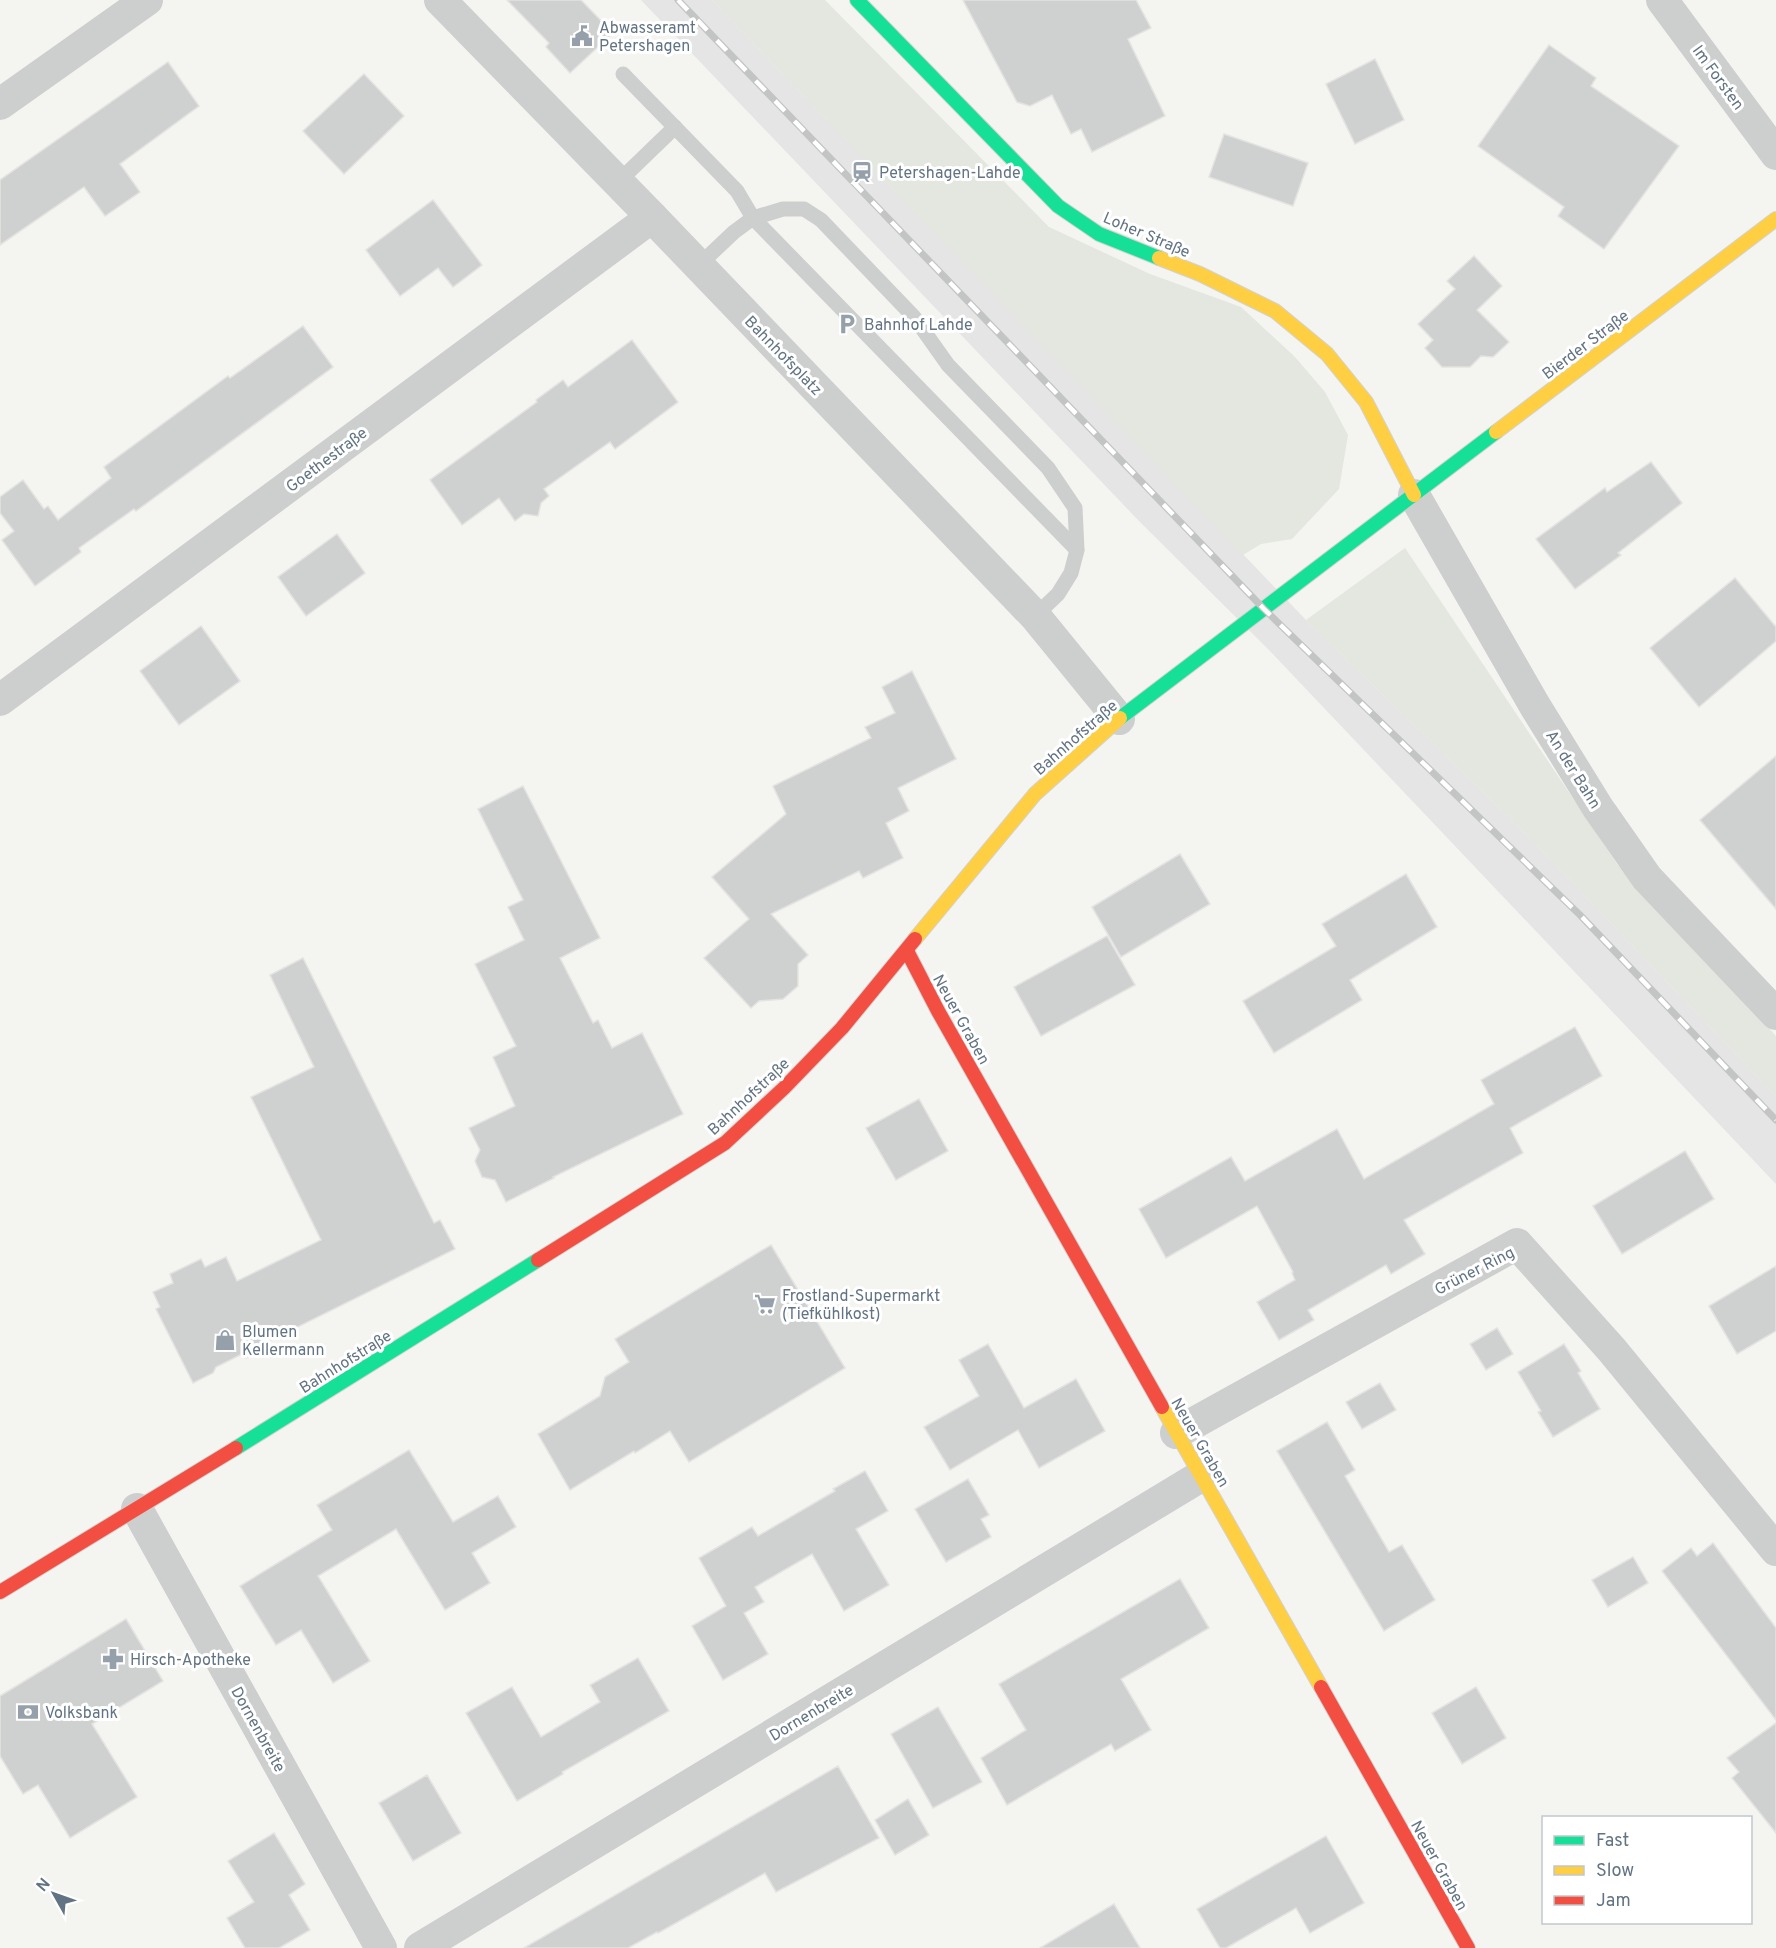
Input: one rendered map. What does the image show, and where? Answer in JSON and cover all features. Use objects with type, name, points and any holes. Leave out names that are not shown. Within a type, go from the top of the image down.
[{"type":"street","points":[[0,104],[147,0]]},
{"type":"street","name":"Bahnhofsplatz","points":[[440,0],[1035,616],[1119,719]]},
{"type":"street","name":"Loher Straße","points":[[856,0],[1058,206],[1099,234],[1200,274],[1275,311],[1327,354],[1366,402],[1414,495]]},
{"type":"street","name":"Im Forsten","points":[[1662,0],[1776,154]]},
{"type":"street","name":"Goethestraße","points":[[0,700],[652,217]]},
{"type":"street","name":"Bierder Straße","points":[[1414,495],[1776,219]]},
{"type":"street","name":"Bahnhofstraße","points":[[0,1592],[725,1143],[784,1088],[842,1028],[1035,794],[1119,719],[1414,495]]},
{"type":"street","name":"An der Bahn","points":[[1414,495],[1535,706],[1598,808],[1647,878],[1776,1014]]},
{"type":"street","name":"Neuer Graben","points":[[907,951],[934,1003],[1468,1948]]},
{"type":"street","name":"Grüner Ring","points":[[1176,1433],[1517,1244],[1612,1350],[1776,1550]]},
{"type":"street","name":"Dornenbreite","points":[[420,1948],[1201,1476]]},
{"type":"street","name":"Dornenbreite","points":[[137,1509],[381,1948]]},
{"type":"lane","points":[[623,74],[737,190],[753,218],[1077,549]]},
{"type":"lane","points":[[618,182],[675,127]]},
{"type":"lane","points":[[698,266],[734,232],[753,218],[783,209],[804,209],[821,220],[914,316],[948,365],[1048,468],[1076,508],[1077,549],[1071,573],[1058,594],[1035,616]]},
{"type":"shaded area","points":[[641,0],[712,0],[1306,620],[1524,832],[1776,1096],[1776,1184],[1268,649],[1140,522]]},
{"type":"shaded area","points":[[712,0],[825,0],[1049,227],[1150,274],[1241,307],[1295,357],[1325,392],[1348,435],[1339,489],[1292,539],[1261,544],[1243,555]]},
{"type":"shaded area","points":[[1405,548],[1617,864],[1776,1036],[1776,1096],[1524,832],[1306,620]]},
{"type":"building","points":[[507,0],[581,0],[613,33],[570,73],[546,47],[549,43]]},
{"type":"building","points":[[963,0],[1136,0],[1151,28],[1128,39],[1165,116],[1092,152],[1081,129],[1071,134],[1052,95],[1030,106],[1017,102]]},
{"type":"building","points":[[1549,45],[1596,78],[1591,86],[1679,146],[1604,249],[1558,216],[1564,207],[1478,146]]},
{"type":"building","points":[[1375,59],[1404,120],[1355,144],[1326,84]]},
{"type":"building","points":[[168,62],[199,106],[120,164],[140,192],[105,216],[84,187],[0,245],[0,180]]},
{"type":"building","points":[[364,74],[404,116],[344,174],[303,131]]},
{"type":"building","points":[[1224,134],[1308,163],[1293,206],[1209,177]]},
{"type":"building","points":[[433,200],[482,265],[453,287],[438,268],[400,296],[366,250]]},
{"type":"building","points":[[1474,256],[1502,286],[1477,310],[1509,342],[1493,357],[1481,356],[1470,367],[1442,367],[1425,348],[1433,340],[1418,324],[1455,289],[1447,281]]},
{"type":"building","points":[[303,326],[333,367],[136,511],[134,509],[79,548],[81,552],[35,586],[2,540],[14,531],[0,513],[0,497],[23,480],[44,509],[48,506],[58,520],[111,478],[104,467],[228,376],[230,378]]},
{"type":"building","points":[[632,340],[678,402],[615,449],[610,442],[544,489],[549,496],[541,503],[538,516],[524,514],[515,521],[499,498],[462,525],[430,480],[537,402],[536,400],[563,380],[568,387]]},
{"type":"building","points":[[1651,462],[1682,503],[1618,553],[1621,555],[1575,589],[1536,539],[1605,488],[1607,492]]},
{"type":"building","points":[[337,534],[365,573],[306,616],[278,577]]},
{"type":"building","points":[[1735,578],[1776,627],[1776,641],[1699,707],[1650,648]]},
{"type":"building","points":[[201,626],[240,681],[179,725],[140,671]]},
{"type":"building","points":[[912,671],[956,759],[898,788],[909,811],[886,823],[903,858],[863,878],[859,871],[771,914],[808,955],[798,964],[798,986],[783,999],[759,1001],[751,1008],[704,958],[749,919],[712,877],[786,814],[773,786],[871,738],[865,727],[895,713],[882,687]]},
{"type":"building","points":[[1776,756],[1776,909],[1700,820]]},
{"type":"building","points":[[523,786],[600,938],[560,958],[593,1023],[598,1020],[612,1048],[642,1033],[683,1114],[506,1202],[495,1180],[482,1177],[475,1161],[480,1150],[469,1128],[515,1106],[493,1057],[516,1046],[475,964],[524,940],[508,907],[523,900],[478,809]]},
{"type":"building","points":[[1180,854],[1210,904],[1121,957],[1092,907]]},
{"type":"building","points":[[1406,874],[1437,927],[1350,980],[1362,1000],[1274,1053],[1243,1001],[1336,946],[1322,924]]},
{"type":"building","points":[[1107,936],[1135,985],[1041,1036],[1014,987]]},
{"type":"building","points":[[303,958],[434,1223],[440,1220],[455,1249],[267,1342],[269,1347],[246,1358],[240,1355],[216,1367],[213,1373],[193,1383],[156,1309],[160,1307],[153,1292],[173,1283],[170,1274],[201,1259],[205,1267],[226,1257],[237,1281],[321,1240],[251,1097],[314,1067],[270,975]]},
{"type":"building","points":[[1575,1027],[1602,1076],[1510,1128],[1523,1153],[1404,1220],[1425,1254],[1391,1274],[1386,1265],[1308,1310],[1314,1320],[1279,1340],[1257,1302],[1295,1280],[1293,1272],[1257,1206],[1166,1258],[1139,1209],[1231,1157],[1245,1181],[1337,1129],[1364,1179],[1494,1104],[1481,1080]]},
{"type":"building","points":[[919,1099],[948,1151],[896,1180],[866,1128]]},
{"type":"building","points":[[1685,1151],[1714,1199],[1622,1254],[1593,1206]]},
{"type":"building","points":[[771,1245],[845,1368],[689,1462],[670,1431],[570,1490],[538,1434],[600,1396],[605,1377],[629,1362],[615,1339]]},
{"type":"building","points":[[1776,1266],[1776,1331],[1737,1354],[1709,1306]]},
{"type":"building","points":[[1497,1328],[1513,1354],[1486,1370],[1470,1344]]},
{"type":"building","points":[[988,1344],[1024,1408],[1076,1379],[1105,1431],[1039,1468],[1018,1430],[950,1470],[924,1427],[979,1396],[959,1360]]},
{"type":"building","points":[[1564,1344],[1581,1371],[1578,1373],[1600,1409],[1553,1437],[1518,1372]]},
{"type":"building","points":[[1380,1383],[1396,1410],[1362,1429],[1346,1402]]},
{"type":"building","points":[[1327,1422],[1355,1470],[1345,1476],[1389,1552],[1402,1545],[1435,1600],[1384,1631],[1277,1451]]},
{"type":"building","points":[[409,1450],[453,1522],[498,1496],[516,1527],[472,1553],[490,1583],[445,1610],[396,1529],[318,1576],[370,1661],[333,1683],[301,1630],[276,1645],[240,1586],[332,1530],[317,1505]]},
{"type":"building","points":[[865,1471],[888,1511],[856,1529],[889,1585],[844,1611],[812,1554],[755,1587],[764,1602],[744,1613],[768,1654],[723,1680],[692,1626],[726,1606],[699,1558],[752,1527],[758,1536]]},
{"type":"building","points":[[968,1479],[989,1515],[981,1519],[991,1537],[946,1562],[915,1509]]},
{"type":"building","points":[[1713,1543],[1776,1628],[1776,1720],[1662,1571],[1691,1548],[1697,1556]]},
{"type":"building","points":[[1633,1557],[1648,1583],[1608,1607],[1592,1580]]},
{"type":"building","points":[[1180,1579],[1209,1628],[1121,1679],[1151,1730],[1115,1751],[1111,1744],[1007,1805],[981,1758],[1026,1730],[999,1684]]},
{"type":"building","points":[[126,1619],[163,1681],[92,1724],[137,1797],[70,1838],[38,1785],[23,1794],[0,1756],[0,1696]]},
{"type":"building","points":[[638,1658],[669,1711],[562,1772],[563,1774],[517,1801],[466,1713],[512,1687],[541,1737],[600,1702],[590,1685]]},
{"type":"building","points":[[1476,1687],[1506,1738],[1462,1764],[1432,1713]]},
{"type":"building","points":[[938,1707],[982,1782],[933,1808],[891,1734]]},
{"type":"building","points":[[1776,1723],[1776,1833],[1732,1778],[1739,1772],[1727,1758]]},
{"type":"building","points":[[838,1766],[879,1838],[776,1892],[765,1873],[628,1948],[524,1948]]},
{"type":"building","points":[[427,1775],[461,1833],[413,1861],[379,1803]]},
{"type":"building","points":[[908,1799],[929,1835],[895,1855],[875,1820]]},
{"type":"building","points":[[274,1833],[305,1884],[289,1895],[310,1930],[279,1948],[245,1948],[227,1918],[254,1902],[228,1861]]},
{"type":"building","points":[[1326,1836],[1364,1903],[1310,1933],[1296,1908],[1226,1948],[1220,1948],[1197,1909]]},
{"type":"building","points":[[1114,1904],[1140,1948],[1040,1948]]},
{"type":"railway","points":[[678,0],[1264,609],[1580,915],[1776,1120]]},
{"type":"traffic: fast","points":[[857,0],[1058,206],[1099,234],[1159,258]]},
{"type":"traffic: fast","points":[[1120,718],[1496,432]]},
{"type":"traffic: fast","points":[[236,1448],[538,1260]]},
{"type":"traffic: slow","points":[[1496,432],[1776,219]]},
{"type":"traffic: slow","points":[[1159,258],[1200,274],[1275,311],[1327,354],[1366,402],[1414,495]]},
{"type":"traffic: slow","points":[[915,939],[1035,794],[1120,718]]},
{"type":"traffic: slow","points":[[1162,1407],[1321,1687]]},
{"type":"traffic: jam","points":[[538,1260],[725,1143],[784,1088],[842,1028],[915,939]]},
{"type":"traffic: jam","points":[[907,951],[938,1011],[1162,1407]]},
{"type":"traffic: jam","points":[[0,1592],[236,1448]]},
{"type":"traffic: jam","points":[[1321,1687],[1468,1948]]},
{"type":"place","name":"Abwasseramt Petershagen","points":[[582,36]]},
{"type":"place","name":"Petershagen-Lahde","points":[[862,172]]},
{"type":"place","name":"Bahnhof Lahde","points":[[847,324]]},
{"type":"place","name":"Frostland-Supermarkt (Tiefkühlkost)","points":[[765,1304]]},
{"type":"place","name":"Blumen Kellermann","points":[[225,1340]]},
{"type":"place","name":"Hirsch-Apotheke","points":[[113,1659]]},
{"type":"place","name":"Volksbank","points":[[28,1712]]}]
